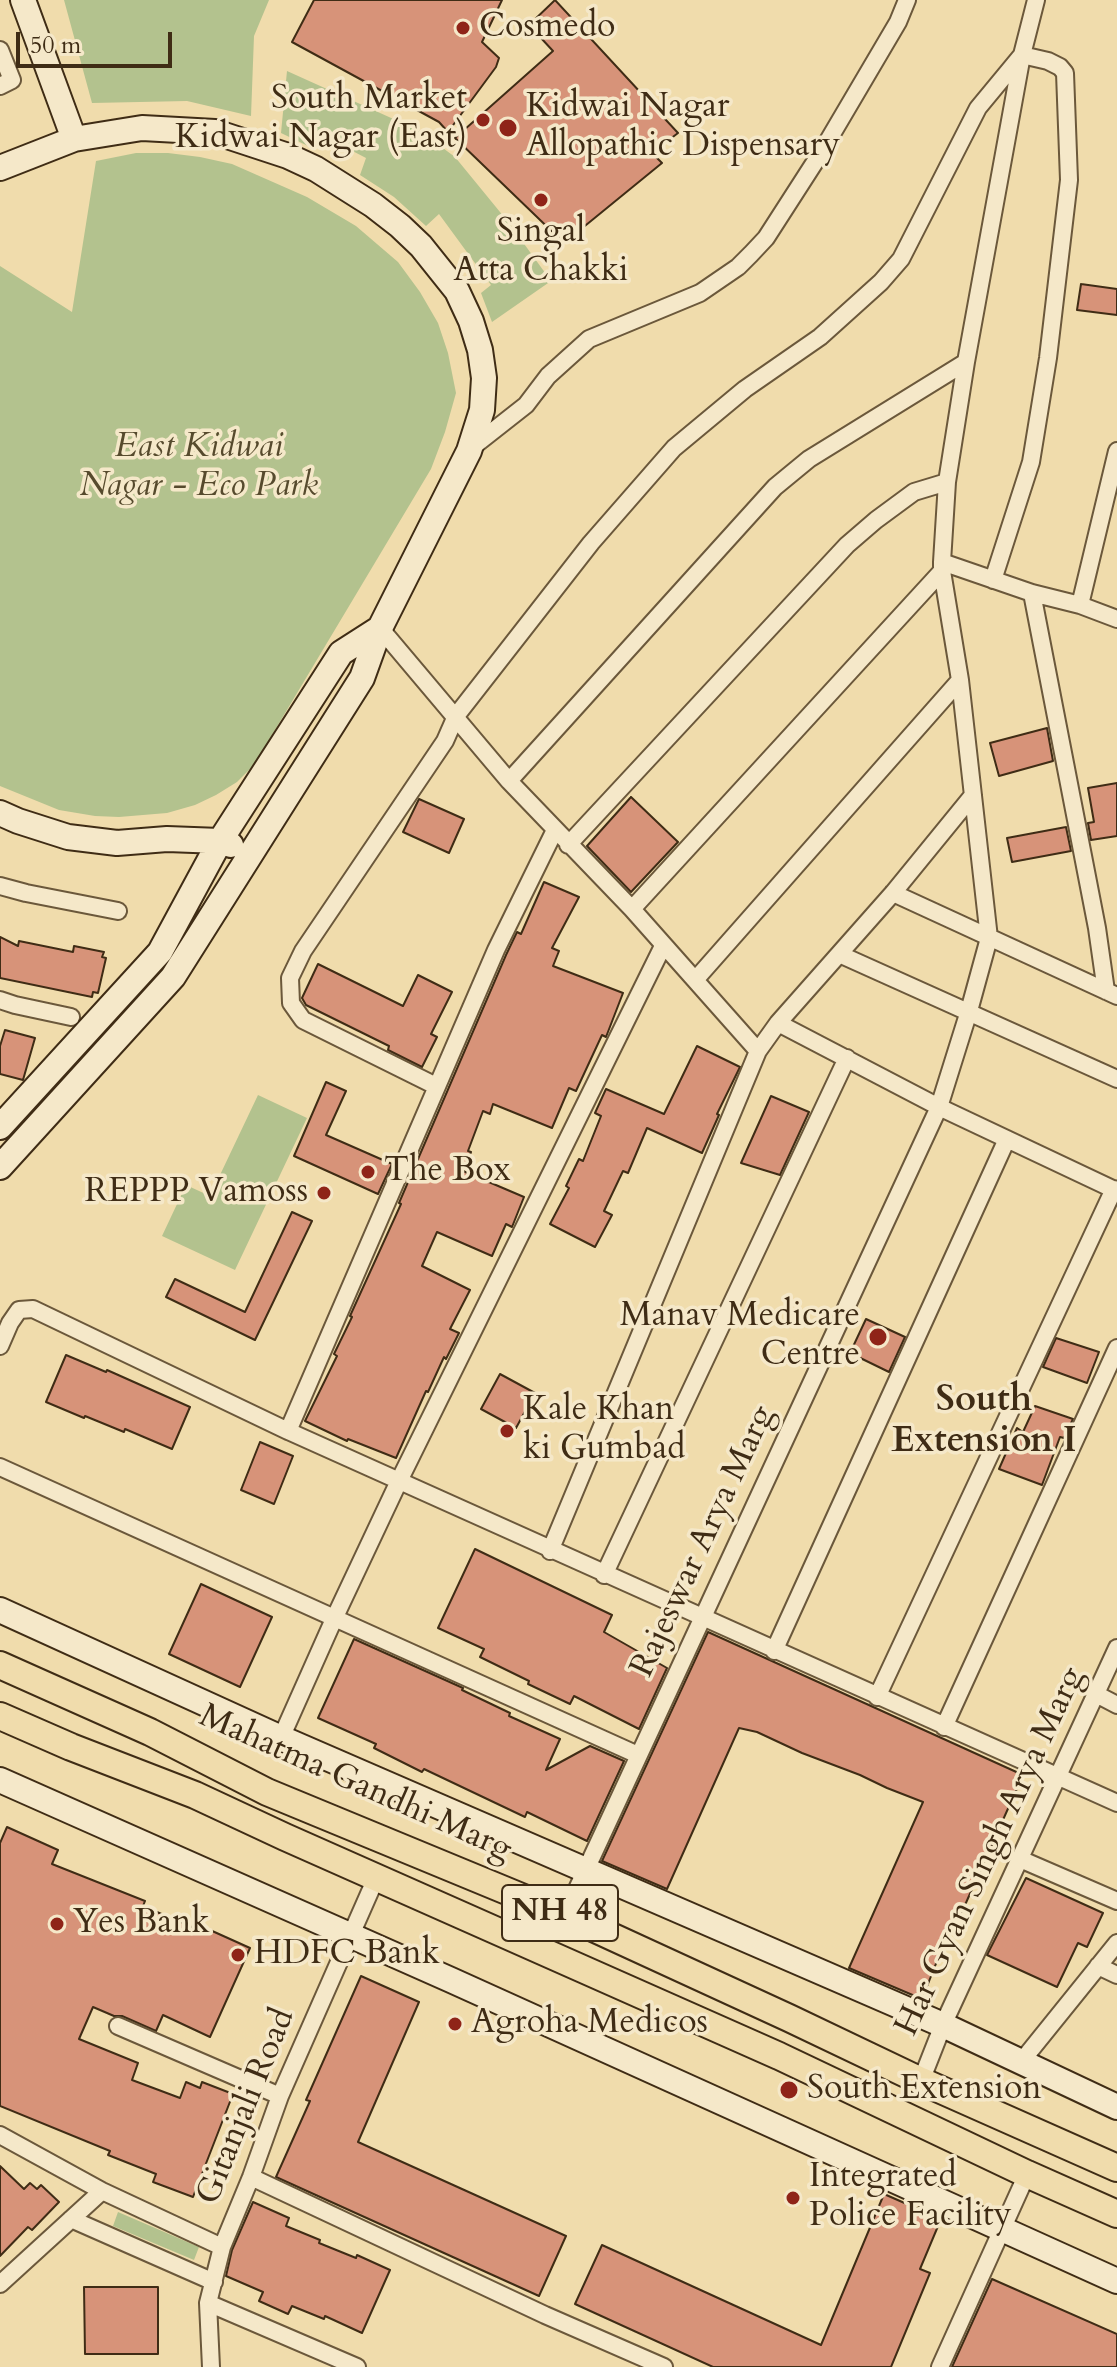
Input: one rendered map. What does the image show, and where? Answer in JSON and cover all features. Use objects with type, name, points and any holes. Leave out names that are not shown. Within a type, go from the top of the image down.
[{"type":"main road","name":"Mahatma Gandhi Marg","points":[[0,1665],[150,1732],[267,1792],[565,1915],[921,2081],[1117,2168]]},
{"type":"main road","name":"NH 48","points":[[0,1716],[195,1795],[779,2056],[1117,2214]]},
{"type":"street","points":[[23,0],[74,139]]},
{"type":"street","points":[[469,451],[526,405],[548,376],[589,339],[700,293],[738,267],[751,254],[766,238],[822,151],[898,22],[907,0]]},
{"type":"street","points":[[989,938],[960,680],[942,566],[947,482],[966,362],[1022,55],[1036,0]]},
{"type":"street","points":[[0,50],[12,80],[0,86]]},
{"type":"street","points":[[993,580],[1031,462],[1069,195],[1065,73],[1048,61],[1022,55]]},
{"type":"street","points":[[436,1086],[303,1020],[291,1003],[290,978],[303,951],[445,741],[456,716],[591,543],[674,448],[734,398],[820,337],[881,282],[901,259],[978,108],[1022,55]]},
{"type":"street","points":[[0,168],[74,139],[142,128],[215,132],[316,169],[400,226],[439,267],[457,291],[471,321],[484,378],[482,410],[469,451],[380,628],[362,678],[173,977],[0,1167]]},
{"type":"street","points":[[509,781],[775,487],[809,459],[966,362]]},
{"type":"street","points":[[1080,605],[1114,477],[1117,451]]},
{"type":"street","points":[[568,845],[847,545],[914,492],[947,482]]},
{"type":"street","points":[[942,566],[1080,605],[1117,619]]},
{"type":"street","points":[[632,909],[942,566]]},
{"type":"street","points":[[1032,593],[1112,993]]},
{"type":"street","points":[[380,628],[509,781],[632,909],[758,1051]]},
{"type":"street","points":[[0,1127],[160,952],[220,841],[341,653],[380,628]]},
{"type":"street","points":[[696,979],[960,680]]},
{"type":"street","points":[[550,1551],[758,1051],[778,1023],[893,893],[973,795]]},
{"type":"street","points":[[0,813],[68,837],[117,843],[167,839],[220,841],[252,853]]},
{"type":"street","points":[[288,1431],[496,950],[555,830]]},
{"type":"street","points":[[0,886],[118,911]]},
{"type":"street","points":[[893,893],[1112,993]]},
{"type":"street","name":"Rajeswar Arya Marg","points":[[565,1915],[939,1107],[989,938]]},
{"type":"street","points":[[281,1738],[399,1481],[663,946]]},
{"type":"street","points":[[839,954],[1117,1079]]},
{"type":"street","points":[[0,1000],[71,1017]]},
{"type":"street","points":[[778,1023],[939,1107],[1115,1190],[877,1697]]},
{"type":"street","points":[[604,1575],[847,1058]]},
{"type":"street","points":[[774,1651],[1007,1139]]},
{"type":"street","points":[[0,1346],[19,1310],[33,1309],[550,1551],[1117,1803]]},
{"type":"street","points":[[944,1727],[1117,1348]]},
{"type":"street","points":[[0,1467],[638,1755]]},
{"type":"street","points":[[0,1610],[281,1738],[943,2025],[1117,2107]]},
{"type":"street","name":"Har Gyan Singh Arya Marg","points":[[921,2081],[943,2025],[1117,1648]]},
{"type":"street","points":[[1096,1694],[1117,1705]]},
{"type":"street","points":[[0,1780],[1117,2281]]},
{"type":"street","points":[[1020,1859],[1117,1901]]},
{"type":"street","name":"Gitanjali Road","points":[[211,2367],[208,2303],[222,2247],[280,2096],[376,1878]]},
{"type":"street","points":[[1021,2062],[1117,1943]]},
{"type":"street","points":[[1098,1966],[1117,1975]]},
{"type":"street","points":[[118,2026],[280,2096]]},
{"type":"street","points":[[0,2135],[102,2191],[222,2247]]},
{"type":"street","points":[[940,2367],[1027,2174]]},
{"type":"street","points":[[251,2177],[545,2315],[664,2367]]},
{"type":"street","points":[[0,2284],[102,2191]]},
{"type":"street","points":[[71,2219],[214,2282]]},
{"type":"street","points":[[208,2303],[357,2367]]},
{"type":"green space","points":[[64,0],[269,0],[254,36],[251,116],[187,101],[92,103]]},
{"type":"green space","points":[[287,71],[420,131],[455,157],[551,281],[492,322],[481,293],[491,285],[439,214],[426,226],[394,197],[360,175],[366,158],[316,132],[308,146],[281,133]]},
{"type":"green space","name":"East Kidwai Nagar - Eco Park","points":[[136,153],[168,153],[232,164],[307,197],[356,226],[398,262],[420,292],[438,323],[456,393],[431,469],[254,765],[237,782],[195,805],[167,813],[95,816],[59,810],[0,786],[0,266],[72,312],[96,161]]},
{"type":"green space","points":[[258,1095],[307,1118],[235,1270],[162,1236],[186,1185],[210,1196]]},
{"type":"green space","points":[[118,2212],[199,2247],[194,2260],[113,2226]]},
{"type":"building","points":[[314,0],[502,0],[482,42],[499,58],[496,67],[448,132],[439,122],[292,42]]},
{"type":"building","name":"South Market Kidwai Nagar (East)","points":[[555,0],[678,133],[652,153],[662,163],[564,243],[455,138],[553,51],[529,25]]},
{"type":"building","points":[[1081,284],[1117,289],[1117,315],[1077,310]]},
{"type":"building","points":[[1047,728],[1053,761],[999,776],[990,743]]},
{"type":"building","points":[[1117,783],[1117,836],[1091,840],[1088,823],[1094,822],[1088,788]]},
{"type":"building","points":[[631,797],[678,842],[631,892],[587,846]]},
{"type":"building","points":[[419,799],[464,819],[449,853],[403,832]]},
{"type":"building","points":[[1066,827],[1071,851],[1012,862],[1007,838]]},
{"type":"building","points":[[544,882],[579,897],[552,948],[559,951],[553,966],[623,993],[606,1037],[602,1035],[576,1091],[569,1088],[552,1128],[493,1104],[490,1114],[483,1111],[463,1171],[524,1197],[512,1227],[506,1224],[492,1256],[437,1232],[422,1266],[470,1290],[450,1329],[459,1333],[426,1391],[396,1458],[347,1441],[305,1421],[337,1356],[334,1354],[350,1316],[506,955],[517,932],[521,934]]},
{"type":"building","points":[[0,937],[18,946],[19,941],[73,952],[74,946],[104,952],[102,957],[106,958],[98,993],[93,992],[92,997],[0,978]]},
{"type":"building","points":[[318,964],[403,1006],[418,975],[452,992],[431,1034],[437,1037],[422,1067],[388,1050],[389,1046],[306,1005],[302,998]]},
{"type":"building","points":[[5,1030],[35,1038],[23,1080],[0,1074],[0,1046]]},
{"type":"building","points":[[697,1046],[740,1067],[702,1153],[647,1128],[628,1173],[623,1171],[604,1211],[612,1215],[595,1247],[550,1224],[569,1188],[566,1186],[579,1159],[583,1161],[601,1116],[595,1113],[606,1089],[664,1114]]},
{"type":"building","points":[[326,1082],[346,1091],[326,1135],[392,1164],[378,1194],[294,1156]]},
{"type":"building","points":[[771,1096],[809,1112],[780,1175],[741,1163]]},
{"type":"building","points":[[292,1212],[312,1221],[255,1340],[166,1297],[175,1279],[245,1312]]},
{"type":"building","points":[[866,1319],[905,1337],[889,1372],[850,1353]]},
{"type":"building","points":[[1056,1338],[1099,1352],[1087,1383],[1043,1367]]},
{"type":"building","points":[[66,1355],[190,1407],[172,1449],[46,1402]]},
{"type":"building","points":[[500,1374],[535,1393],[516,1428],[481,1409]]},
{"type":"building","points":[[1035,1406],[1073,1419],[1064,1438],[1060,1437],[1042,1485],[999,1469],[1017,1428],[1023,1432]]},
{"type":"building","points":[[260,1442],[293,1456],[274,1504],[241,1490]]},
{"type":"building","points":[[475,1549],[612,1615],[604,1632],[667,1668],[639,1729],[574,1696],[570,1704],[528,1684],[529,1681],[480,1657],[484,1649],[438,1628]]},
{"type":"building","points":[[201,1584],[272,1617],[240,1687],[169,1654]]},
{"type":"building","points":[[708,1632],[1023,1775],[922,1999],[849,1968],[923,1802],[757,1732],[739,1728],[667,1889],[602,1861]]},
{"type":"building","points":[[354,1639],[463,1688],[510,1713],[509,1716],[560,1739],[546,1770],[590,1746],[624,1761],[587,1841],[527,1812],[525,1817],[424,1769],[422,1772],[374,1748],[376,1744],[318,1718]]},
{"type":"building","points":[[7,1827],[58,1850],[52,1864],[145,1901],[143,1906],[208,1934],[210,1930],[250,1948],[210,2037],[163,2015],[156,2031],[93,2007],[79,2039],[138,2063],[132,2080],[180,2098],[186,2082],[200,2088],[202,2082],[233,2094],[193,2197],[153,2182],[156,2174],[108,2155],[110,2151],[0,2106],[0,1843]]},
{"type":"building","points":[[1026,1878],[1103,1913],[1087,1947],[1078,1943],[1057,1987],[987,1955]]},
{"type":"building","points":[[361,1976],[419,2002],[358,2142],[566,2236],[539,2296],[276,2177]]},
{"type":"building","points":[[0,2166],[24,2189],[30,2183],[37,2189],[41,2185],[59,2202],[32,2230],[28,2227],[0,2256]]},
{"type":"building","points":[[884,2194],[941,2219],[920,2269],[930,2273],[891,2367],[713,2367],[575,2304],[602,2245],[821,2345]]},
{"type":"building","points":[[253,2202],[289,2218],[286,2226],[320,2240],[319,2243],[390,2270],[362,2333],[325,2316],[324,2319],[292,2306],[288,2314],[259,2301],[263,2292],[226,2276],[232,2250]]},
{"type":"building","points":[[992,2279],[1117,2334],[1117,2367],[952,2367]]},
{"type":"building","points":[[84,2287],[158,2287],[158,2354],[85,2354]]},
{"type":"place","name":"Cosmedo","points":[[463,28]]},
{"type":"place","name":"South Market Kidwai Nagar (East)","points":[[483,120]]},
{"type":"place","name":"Kidwai Nagar Allopathic Dispensary","points":[[508,128]]},
{"type":"place","name":"Singal Atta Chakki","points":[[541,200]]},
{"type":"place","name":"The Box","points":[[368,1172]]},
{"type":"place","name":"REPPP Vamoss","points":[[324,1193]]},
{"type":"place","name":"Manav Medicare Centre","points":[[878,1337]]},
{"type":"place","name":"Kale Khan ki Gumbad","points":[[507,1431]]},
{"type":"place","name":"Yes Bank","points":[[57,1924]]},
{"type":"place","name":"HDFC Bank","points":[[238,1955]]},
{"type":"place","name":"Agroha Medicos","points":[[455,2024]]},
{"type":"place","name":"South Extension","points":[[789,2090]]},
{"type":"place","name":"Integrated Police Facility","points":[[793,2198]]},
{"type":"district","name":"South Extension I","points":[[984,1422]]}]
